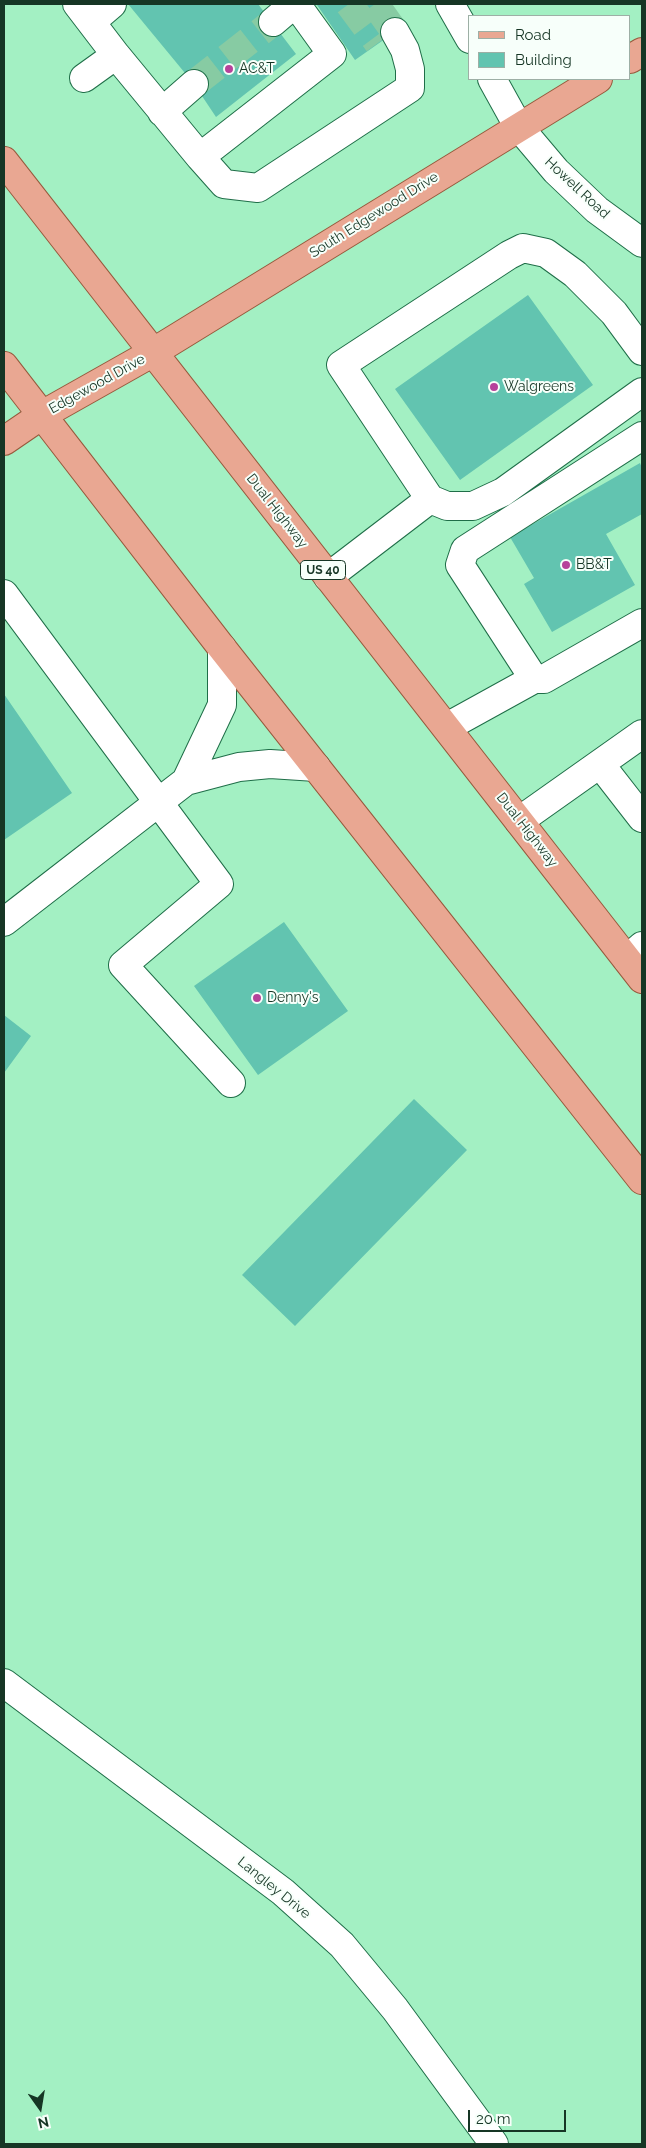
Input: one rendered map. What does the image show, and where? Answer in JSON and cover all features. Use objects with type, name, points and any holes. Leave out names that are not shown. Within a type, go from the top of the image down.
[{"type":"main road","points":[[631,58],[642,52]]},
{"type":"main road","name":"South Edgewood Drive","points":[[152,353],[518,126],[596,80]]},
{"type":"main road","name":"Dual Highway","points":[[4,162],[519,820],[637,962]]},
{"type":"main road","name":"Edgewood Drive","points":[[42,415],[152,353]]},
{"type":"main road","points":[[4,366],[222,648],[642,1180]]},
{"type":"main road","points":[[4,430],[42,415]]},
{"type":"main road","points":[[4,441],[42,415]]},
{"type":"street","points":[[112,4],[84,13],[162,112],[224,184],[258,188],[410,88],[410,69],[405,50],[387,38]]},
{"type":"street","points":[[200,157],[332,54],[295,4],[273,22]]},
{"type":"street","points":[[450,4],[468,36]]},
{"type":"street","points":[[84,78],[116,55]]},
{"type":"street","name":"Howell Road","points":[[493,80],[518,126],[556,171],[597,210],[642,243]]},
{"type":"street","points":[[162,112],[194,84]]},
{"type":"street","points":[[642,351],[614,313],[575,274],[546,253],[523,248],[509,255],[341,365],[430,499],[447,506],[473,506],[504,492],[642,392]]},
{"type":"street","points":[[534,679],[460,565],[465,550],[642,436]]},
{"type":"street","points":[[328,577],[430,499]]},
{"type":"street","points":[[4,594],[218,884],[123,965],[231,1082]]},
{"type":"street","points":[[447,727],[534,679],[544,679],[642,623]]},
{"type":"street","points":[[186,781],[222,705],[222,648]]},
{"type":"street","points":[[519,820],[642,734]]},
{"type":"street","points":[[4,922],[186,781],[247,766],[270,764],[316,767]]},
{"type":"street","points":[[600,764],[642,816]]},
{"type":"street","name":"Langley Drive","points":[[5,1688],[283,1892],[342,1945],[395,2009],[494,2144]]},
{"type":"building","name":"AC&T","points":[[128,4],[258,4],[296,54],[216,117],[194,84]]},
{"type":"building","points":[[386,4],[402,27],[355,60],[317,5]]},
{"type":"building","name":"Walgreens","points":[[528,295],[593,385],[460,480],[395,389]]},
{"type":"building","points":[[640,463],[642,468],[642,514],[606,534],[635,585],[552,632],[524,584],[534,578],[510,537]]},
{"type":"building","points":[[4,694],[72,793],[4,840]]},
{"type":"building","points":[[284,922],[348,1011],[258,1075],[194,986]]},
{"type":"building","points":[[4,1015],[31,1036],[4,1073]]},
{"type":"building","points":[[414,1099],[467,1150],[295,1326],[242,1275]]},
{"type":"tunnel","points":[[349,4],[378,43]]},
{"type":"tunnel","points":[[375,4],[395,32]]},
{"type":"tunnel","points":[[194,84],[273,22]]},
{"type":"place","name":"AC&T","points":[[229,69]]},
{"type":"place","name":"Walgreens","points":[[494,387]]},
{"type":"place","name":"BB&T","points":[[566,565]]},
{"type":"place","name":"Denny's","points":[[257,998]]}]
